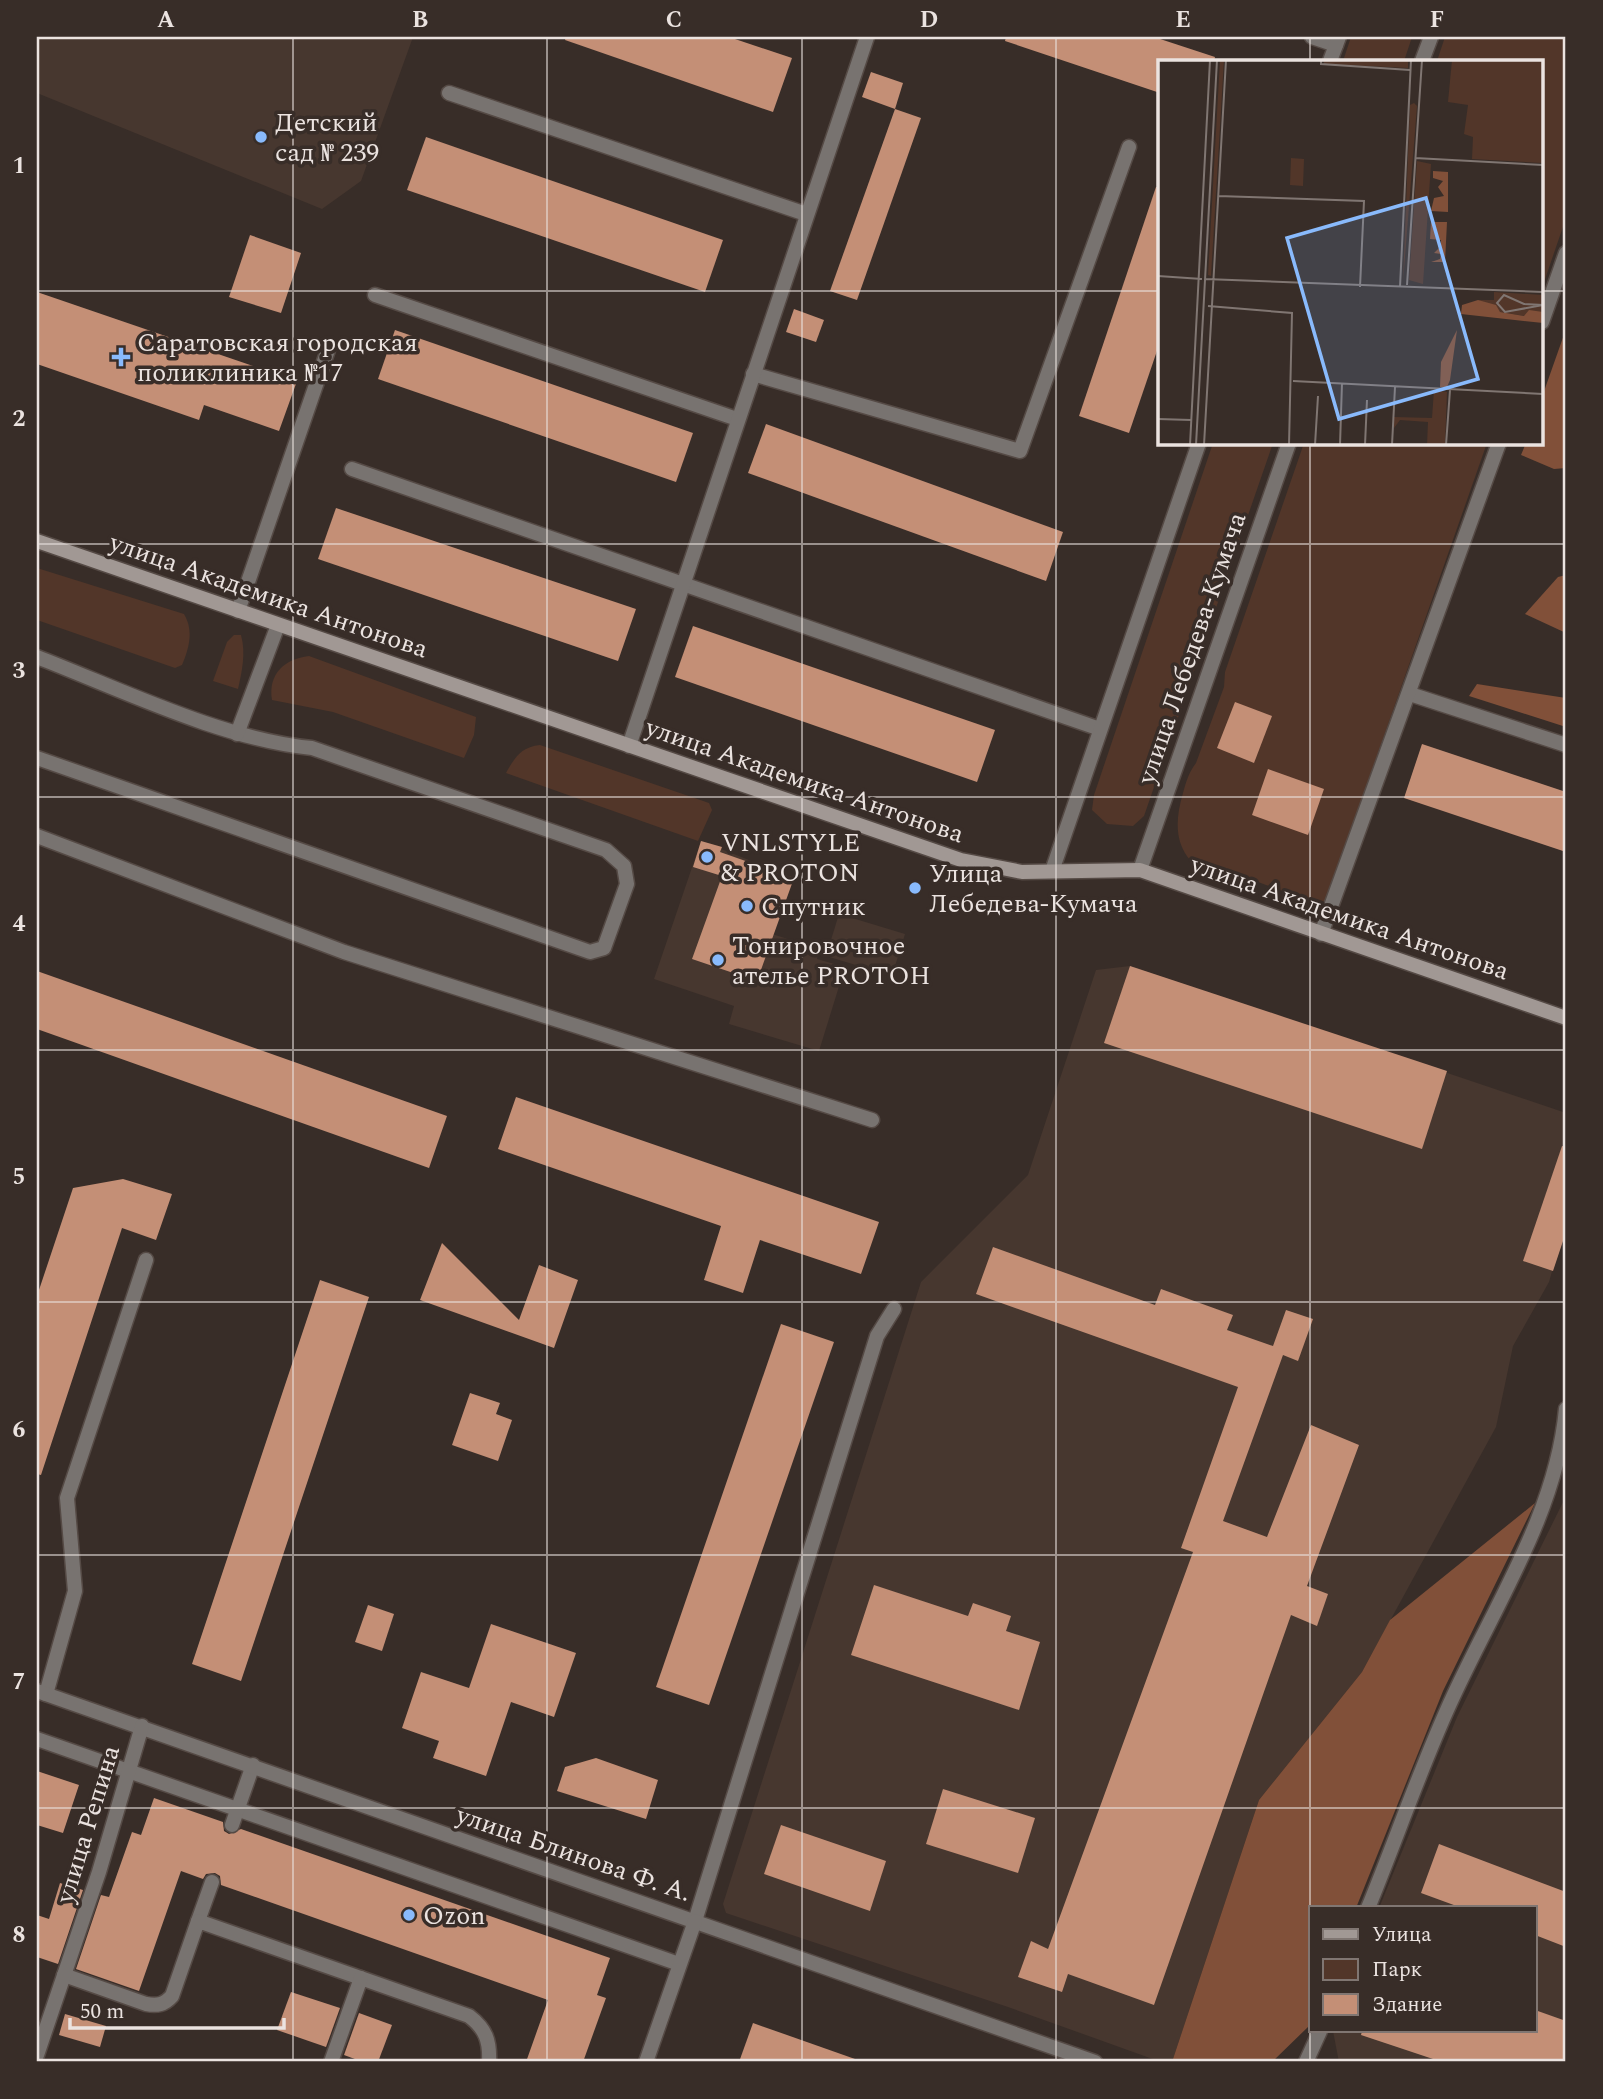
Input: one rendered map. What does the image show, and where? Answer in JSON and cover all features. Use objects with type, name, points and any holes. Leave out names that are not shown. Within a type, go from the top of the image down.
[{"type":"main road","name":"улица Академика Антонова","points":[[37,541],[961,860],[1022,872],[1140,870],[1566,1018]]},
{"type":"street","points":[[629,746],[867,37]]},
{"type":"street","points":[[1312,37],[1337,41],[1330,60]]},
{"type":"street","points":[[1422,60],[1431,37]]},
{"type":"street","points":[[449,93],[806,214]]},
{"type":"street","points":[[753,374],[1020,451],[1129,147]]},
{"type":"street","points":[[1544,316],[1566,253]]},
{"type":"street","points":[[375,295],[737,419]]},
{"type":"street","points":[[238,611],[328,350]]},
{"type":"street","points":[[1052,871],[1199,444]]},
{"type":"street","name":"улица Лебедева-Кумача","points":[[1140,870],[1289,444]]},
{"type":"street","points":[[1321,934],[1499,444]]},
{"type":"street","points":[[352,470],[1100,729]]},
{"type":"street","points":[[237,734],[278,625]]},
{"type":"street","points":[[37,657],[237,734],[281,746],[312,748],[606,850],[624,866],[627,884],[604,948],[590,952],[37,758]]},
{"type":"street","points":[[1410,694],[1566,745]]},
{"type":"street","points":[[37,836],[344,952],[872,1120]]},
{"type":"street","points":[[41,1692],[75,1591],[67,1498],[146,1260]]},
{"type":"street","points":[[646,2062],[695,1921],[877,1336],[894,1309]]},
{"type":"street","points":[[1369,1906],[1447,1711],[1550,1492],[1563,1446],[1566,1409]]},
{"type":"street","name":"улица Блинова Ф. А.","points":[[41,1692],[1095,2062]]},
{"type":"street","name":"улица Репина","points":[[37,2055],[142,1726]]},
{"type":"street","points":[[37,1739],[679,1964]]},
{"type":"street","points":[[232,1825],[253,1765]]},
{"type":"street","points":[[64,1975],[146,2004],[156,2006],[167,2002],[172,1996],[212,1882]]},
{"type":"street","points":[[198,1921],[468,2016],[486,2034],[490,2047],[489,2062]]},
{"type":"street","points":[[331,2062],[361,1978]]},
{"type":"street","points":[[1306,2062],[1320,2032]]},
{"type":"shaded area","name":"Детский сад № 239","points":[[37,37],[413,37],[361,181],[322,209],[37,93]]},
{"type":"shaded area","points":[[1566,329],[1566,468],[1554,469],[1521,455],[1526,444],[1544,444],[1544,391]]},
{"type":"shaded area","points":[[1566,575],[1566,633],[1525,614],[1558,577]]},
{"type":"shaded area","points":[[1477,684],[1566,698],[1566,727],[1469,696]]},
{"type":"shaded area","points":[[701,841],[794,878],[772,934],[820,949],[817,959],[845,967],[819,1051],[729,1024],[734,1006],[654,979]]},
{"type":"shaded area","points":[[839,914],[905,934],[892,976],[826,956]]},
{"type":"shaded area","points":[[1130,966],[1566,1113],[1566,1223],[1549,1282],[1513,1346],[1496,1427],[1362,1672],[1259,1800],[1172,2062],[1161,2062],[1008,2007],[726,1913],[723,1904],[921,1282],[1028,1175],[1096,970]]},
{"type":"shaded area","points":[[1566,1496],[1566,2062],[1339,2062],[1333,2032],[1536,2032],[1536,1906],[1380,1906],[1457,1717]]},
{"type":"shaded area","points":[[1535,1503],[1443,1691],[1357,1906],[1309,1906],[1309,2026],[1272,2062],[1172,2062],[1259,1800],[1362,1672],[1390,1620]]},
{"type":"green space","points":[[1351,37],[1412,37],[1404,60],[1343,60]]},
{"type":"green space","points":[[1445,37],[1566,37],[1566,218],[1544,282],[1544,60],[1437,60]]},
{"type":"green space","points":[[1213,444],[1273,444],[1144,816],[1133,826],[1107,824],[1092,810],[1094,795]]},
{"type":"green space","points":[[1304,444],[1487,444],[1327,898],[1315,911],[1295,905],[1295,896],[1229,871],[1218,879],[1194,864],[1181,845],[1178,833],[1179,807],[1224,687],[1225,672]]},
{"type":"green space","points":[[37,568],[184,614],[189,627],[189,640],[182,665],[175,668],[37,620]]},
{"type":"green space","points":[[234,635],[241,635],[243,649],[238,689],[213,681],[227,642]]},
{"type":"green space","points":[[309,656],[476,717],[474,735],[464,758],[333,712],[272,700],[275,675],[280,669],[292,660]]},
{"type":"green space","points":[[540,745],[709,803],[712,810],[698,841],[506,773],[519,754]]},
{"type":"building","points":[[566,37],[729,37],[792,58],[773,112],[565,40]]},
{"type":"building","points":[[1006,37],[1154,37],[1215,57],[1214,60],[1158,60],[1158,92],[1005,41]]},
{"type":"building","points":[[871,72],[903,83],[895,109],[862,97]]},
{"type":"building","points":[[895,109],[921,118],[857,300],[830,291]]},
{"type":"building","points":[[426,137],[723,240],[705,292],[407,190]]},
{"type":"building","points":[[1158,187],[1158,348],[1129,433],[1079,416]]},
{"type":"building","points":[[250,235],[301,253],[281,313],[229,297]]},
{"type":"building","points":[[37,292],[297,381],[279,431],[204,405],[199,420],[37,364]]},
{"type":"building","points":[[794,309],[824,320],[816,342],[786,332]]},
{"type":"building","points":[[395,330],[693,433],[676,482],[378,379]]},
{"type":"building","points":[[766,424],[1063,532],[1046,581],[748,473]]},
{"type":"building","points":[[336,508],[636,609],[618,661],[318,559]]},
{"type":"building","points":[[693,626],[995,730],[977,782],[675,677]]},
{"type":"building","points":[[1235,702],[1272,716],[1254,763],[1217,748]]},
{"type":"building","points":[[1422,744],[1566,792],[1566,852],[1404,798]]},
{"type":"building","points":[[1268,769],[1324,789],[1308,835],[1252,815]]},
{"type":"building","name":"Спутник","points":[[701,841],[722,847],[720,852],[794,878],[757,981],[692,959],[722,876],[693,867]]},
{"type":"building","points":[[1130,966],[1447,1071],[1422,1149],[1104,1043]]},
{"type":"building","points":[[37,971],[447,1116],[429,1168],[37,1029]]},
{"type":"building","points":[[516,1097],[879,1222],[861,1274],[760,1240],[743,1293],[704,1280],[721,1226],[498,1149]]},
{"type":"building","points":[[1562,1146],[1566,1147],[1566,1232],[1553,1271],[1523,1261]]},
{"type":"building","points":[[123,1179],[172,1194],[156,1240],[122,1228],[41,1475],[37,1474],[37,1296],[73,1188]]},
{"type":"building","points":[[442,1243],[519,1320],[539,1265],[578,1280],[554,1348],[420,1300]]},
{"type":"building","points":[[993,1247],[1155,1305],[1161,1289],[1233,1315],[1227,1330],[1273,1346],[1286,1310],[1313,1319],[1298,1361],[1283,1355],[1223,1521],[1267,1537],[1311,1425],[1359,1445],[1307,1586],[1328,1594],[1317,1626],[1291,1615],[1154,2005],[1068,1974],[1062,1992],[1018,1977],[1031,1941],[1048,1949],[1193,1552],[1181,1548],[1238,1387],[976,1294]]},
{"type":"building","points":[[320,1280],[369,1297],[241,1681],[192,1664]]},
{"type":"building","points":[[781,1324],[834,1342],[709,1705],[656,1687]]},
{"type":"building","points":[[470,1393],[500,1403],[496,1414],[512,1420],[498,1461],[452,1445]]},
{"type":"building","points":[[874,1585],[968,1616],[973,1603],[1011,1616],[1006,1631],[1040,1642],[1019,1710],[851,1655]]},
{"type":"building","points":[[368,1605],[394,1614],[382,1651],[355,1642]]},
{"type":"building","points":[[491,1624],[576,1653],[554,1717],[511,1702],[486,1776],[433,1758],[439,1741],[402,1728],[421,1672],[469,1688]]},
{"type":"building","points":[[596,1758],[658,1780],[646,1819],[557,1791],[565,1767]]},
{"type":"building","points":[[37,1771],[79,1785],[63,1833],[37,1825]]},
{"type":"building","points":[[943,1789],[1035,1818],[1018,1873],[926,1844]]},
{"type":"building","points":[[154,1798],[223,1822],[224,1831],[229,1834],[241,1829],[610,1958],[597,1995],[606,1998],[583,2062],[526,2062],[548,2000],[221,1885],[220,1876],[215,1873],[206,1874],[203,1879],[181,1871],[139,1991],[76,1969],[101,1895],[109,1897],[132,1832],[141,1835]]},
{"type":"building","points":[[781,1825],[886,1861],[870,1911],[764,1874]]},
{"type":"building","points":[[1439,1844],[1566,1892],[1566,1947],[1536,1935],[1536,1906],[1457,1906],[1421,1893]]},
{"type":"building","points":[[60,1883],[83,1890],[58,1964],[37,1957],[37,1915],[49,1919]]},
{"type":"building","points":[[291,1992],[340,2008],[326,2047],[277,2030]]},
{"type":"building","points":[[1536,2010],[1566,2021],[1566,2062],[1442,2062],[1361,2035],[1362,2032],[1536,2032]]},
{"type":"building","points":[[359,2013],[392,2025],[378,2062],[363,2062],[344,2055]]},
{"type":"building","points":[[65,2014],[106,2026],[100,2047],[59,2035]]},
{"type":"building","points":[[753,2023],[855,2059],[854,2062],[739,2062]]},
{"type":"place","name":"Детский сад № 239","points":[[261,137]]},
{"type":"place","name":"Саратовская городская поликлиника №17","points":[[121,357]]},
{"type":"place","name":"VNLSTYLE & PROTON","points":[[707,857]]},
{"type":"place","name":"Улица Лебедева-Кумача","points":[[915,888]]},
{"type":"place","name":"Спутник","points":[[747,906]]},
{"type":"place","name":"Тонировочное ателье PROTOH","points":[[718,960]]},
{"type":"place","name":"Ozon","points":[[409,1915]]}]
